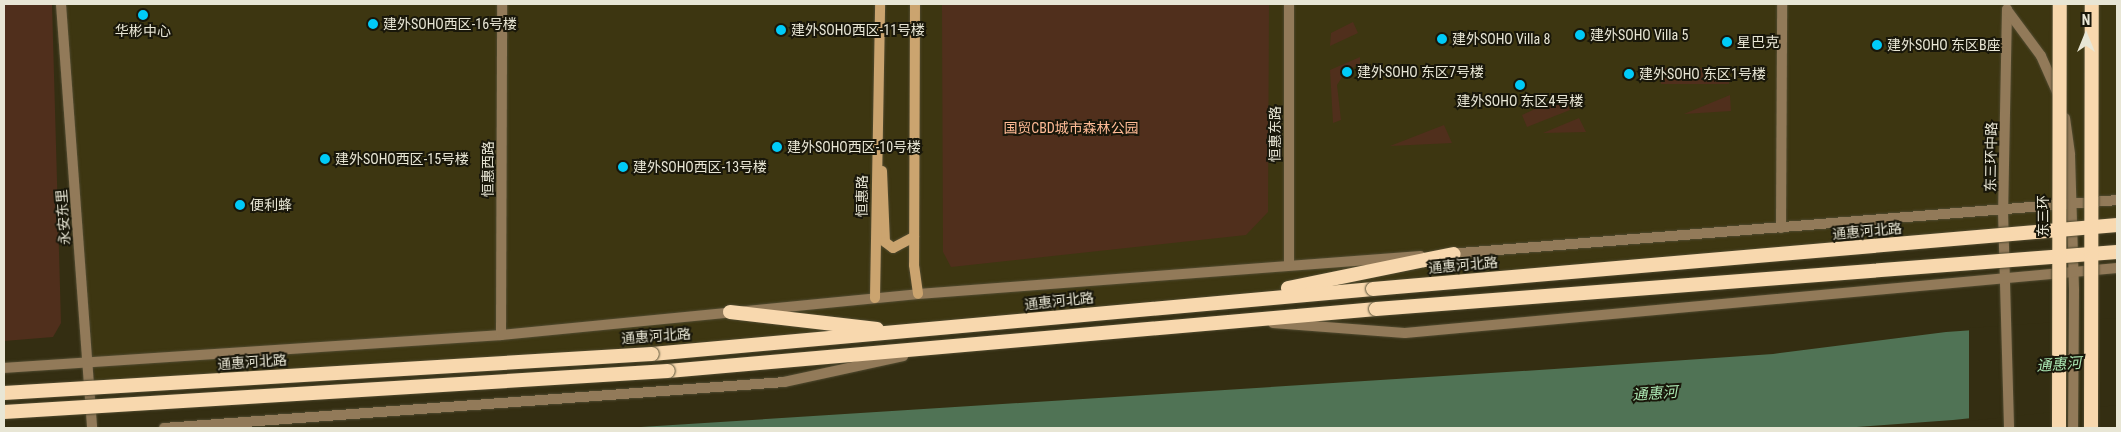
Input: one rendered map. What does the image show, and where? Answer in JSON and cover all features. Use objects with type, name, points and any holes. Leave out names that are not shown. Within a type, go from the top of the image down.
[{"type":"highway","name":"东三环","points":[[2059,428],[2060,4]]},
{"type":"highway","points":[[2091,428],[2092,4]]},
{"type":"highway","name":"通惠河北路","points":[[4,394],[652,354],[908,333],[1236,299],[1373,289],[2117,225]]},
{"type":"highway","points":[[4,412],[668,371],[931,350],[1376,310],[2117,252]]},
{"type":"highway","points":[[1236,299],[1454,254]]},
{"type":"highway","points":[[730,312],[908,333]]},
{"type":"main road","name":"恒惠路","points":[[875,298],[879,153],[880,4]]},
{"type":"main road","points":[[915,4],[914,237],[918,294]]},
{"type":"main road","points":[[879,153],[885,242],[892,248],[914,237]]},
{"type":"street","name":"永安东里","points":[[61,4],[92,428]]},
{"type":"street","name":"恒惠西路","points":[[501,335],[502,4]]},
{"type":"street","name":"恒惠东路","points":[[1288,263],[1289,4]]},
{"type":"street","points":[[1780,228],[1782,4]]},
{"type":"street","points":[[2007,7],[2053,79],[2064,111],[2074,272],[2073,428]]},
{"type":"street","name":"东三环中路","points":[[2007,7],[2003,210],[2009,428]]},
{"type":"street","name":"通惠河北路","points":[[4,368],[501,335],[918,294],[1288,263],[1454,254],[2117,200]]},
{"type":"street","points":[[1249,321],[1405,333],[2006,280],[2117,268]]},
{"type":"street","points":[[164,428],[784,382],[931,350]]},
{"type":"shaded area","points":[[62,4],[2117,4],[2117,221],[1236,299],[96,391]]},
{"type":"green space","points":[[4,4],[52,4],[61,323],[53,337],[4,341]]},
{"type":"green space","name":"国贸CBD城市森林公园","points":[[942,4],[1269,4],[1268,212],[1246,235],[951,267],[943,252]]},
{"type":"green space","points":[[1353,22],[1358,33],[1330,46],[1331,33]]},
{"type":"green space","points":[[1360,57],[1360,64],[1346,71],[1337,85],[1341,120],[1333,123],[1330,70]]},
{"type":"green space","points":[[1661,68],[1729,68],[1729,84],[1661,84]]},
{"type":"green space","points":[[1730,95],[1731,111],[1684,114]]},
{"type":"green space","points":[[1564,96],[1570,110],[1527,127],[1522,115]]},
{"type":"green space","points":[[1579,118],[1586,132],[1543,133]]},
{"type":"green space","points":[[1444,125],[1452,143],[1390,146]]},
{"type":"water","name":"通惠河","points":[[2117,320],[2117,403],[1953,420],[1843,428],[625,428],[1773,354],[1946,332]]},
{"type":"pier","points":[[2117,318],[2117,405],[1969,421],[1969,328]]},
{"type":"place","name":"华彬中心","points":[[143,15]]},
{"type":"place","name":"建外SOHO西区-16号楼","points":[[373,24]]},
{"type":"place","name":"建外SOHO西区-11号楼","points":[[781,30]]},
{"type":"place","name":"建外SOHO Villa 5","points":[[1580,35]]},
{"type":"place","name":"建外SOHO Villa 8","points":[[1442,39]]},
{"type":"place","name":"星巴克","points":[[1727,42]]},
{"type":"place","name":"建外SOHO 东区B座","points":[[1877,45]]},
{"type":"place","name":"建外SOHO 东区7号楼","points":[[1347,72]]},
{"type":"place","name":"建外SOHO 东区1号楼","points":[[1629,74]]},
{"type":"place","name":"建外SOHO 东区4号楼","points":[[1520,85]]},
{"type":"place","name":"建外SOHO西区-10号楼","points":[[777,147]]},
{"type":"place","name":"建外SOHO西区-15号楼","points":[[325,159]]},
{"type":"place","name":"建外SOHO西区-13号楼","points":[[623,167]]},
{"type":"place","name":"便利蜂","points":[[240,205]]}]
